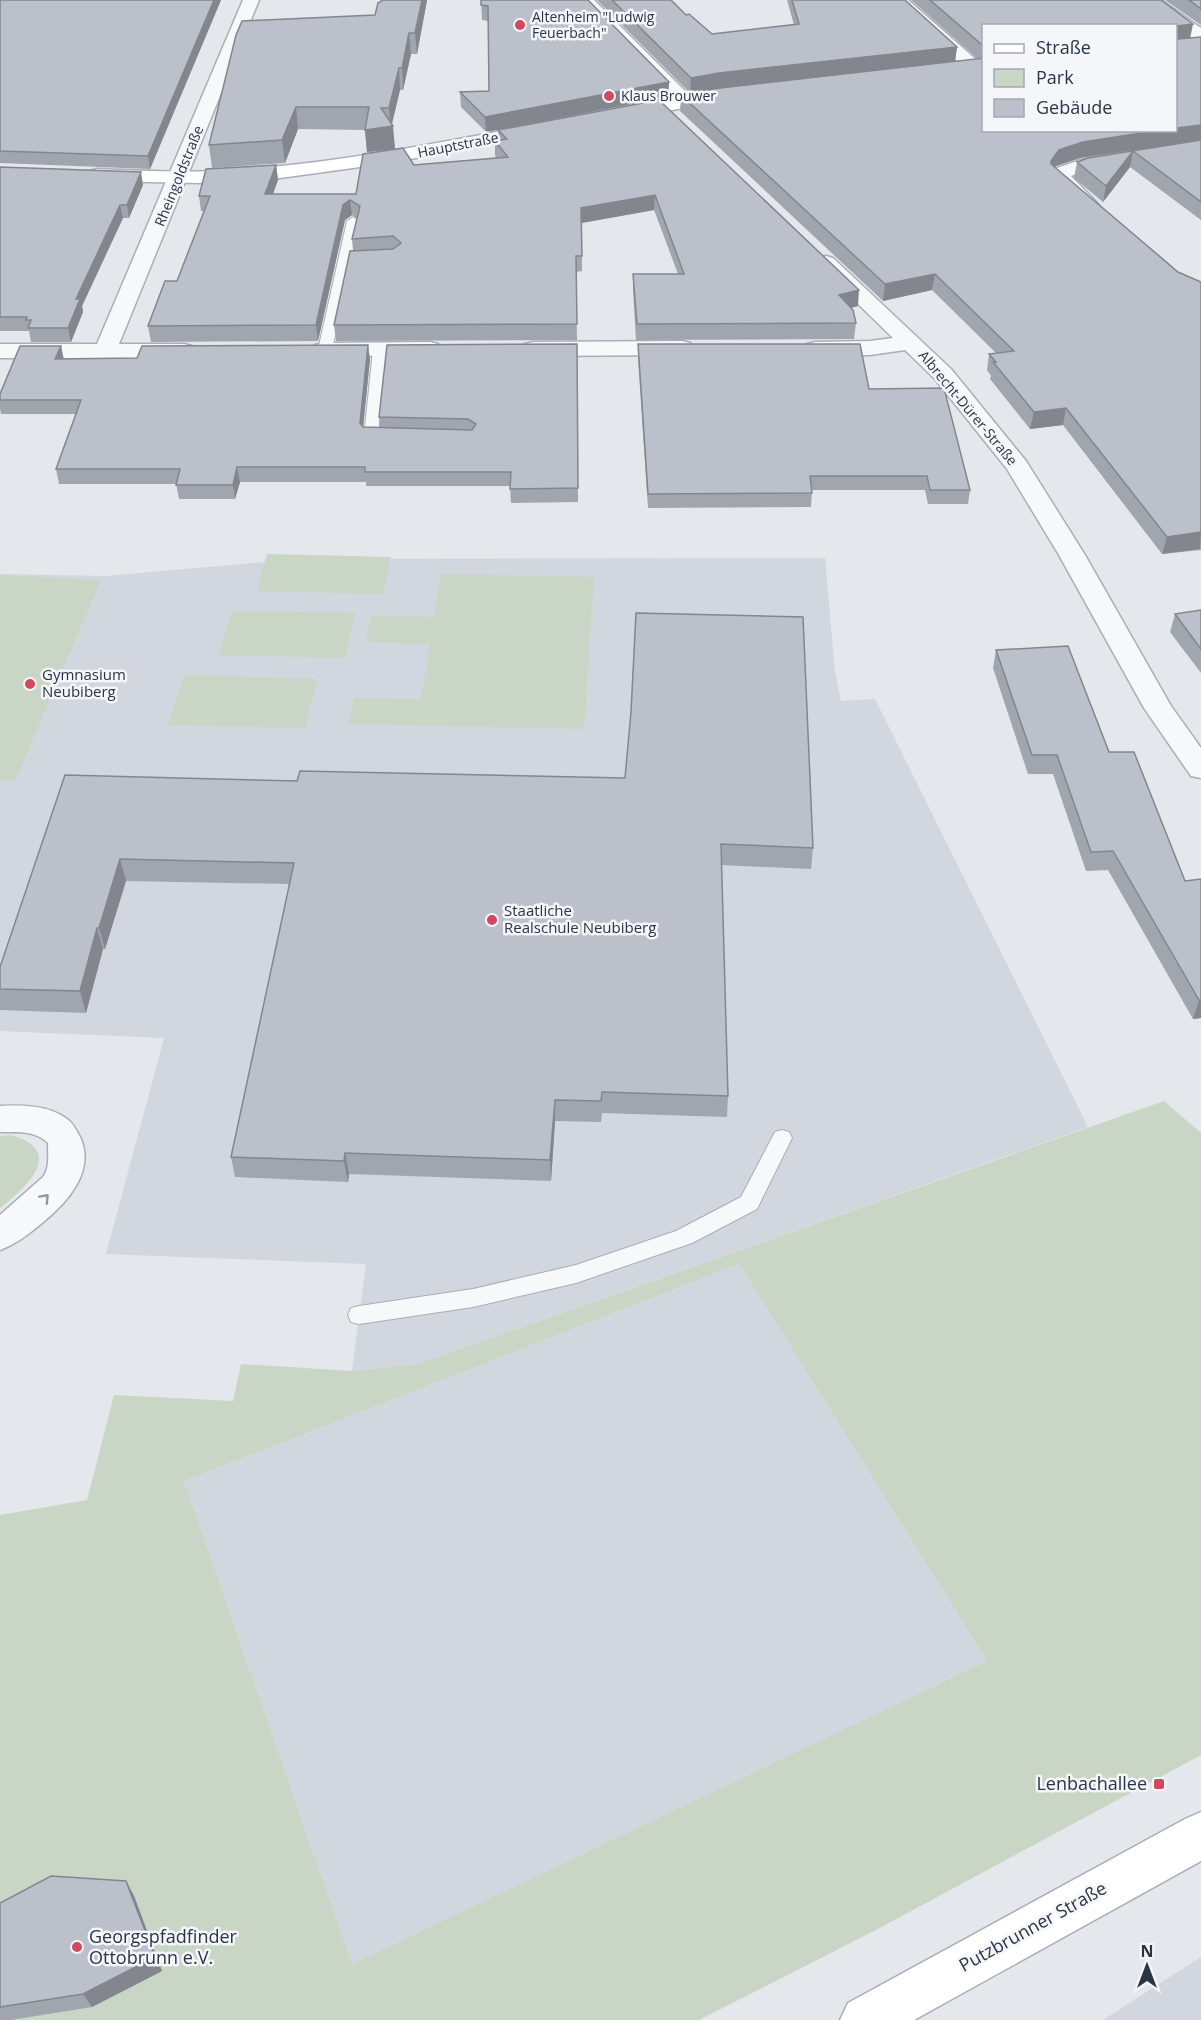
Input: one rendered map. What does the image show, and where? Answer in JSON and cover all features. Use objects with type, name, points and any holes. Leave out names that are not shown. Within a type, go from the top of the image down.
[{"type":"street","name":"Rheingoldstraße","points":[[105,351],[251,0]]},
{"type":"street","points":[[585,0],[673,103],[682,125]]},
{"type":"street","points":[[898,0],[979,67]]},
{"type":"street","points":[[1150,0],[1177,24]]},
{"type":"street","points":[[1177,24],[1197,42]]},
{"type":"street","points":[[953,69],[979,67]]},
{"type":"street","points":[[607,116],[743,92]]},
{"type":"street","name":"Hauptstraße","points":[[77,174],[233,176],[427,151],[562,125]]},
{"type":"street","points":[[1105,218],[1060,178],[1064,172],[1080,166],[1201,147]]},
{"type":"street","name":"Albrecht-Dürer-Straße","points":[[806,243],[943,374],[1017,466],[1072,555],[1158,708],[1201,769]]},
{"type":"street","points":[[799,348],[870,348],[911,342]]},
{"type":"street","points":[[510,349],[702,348]]},
{"type":"street","points":[[302,350],[451,349]]},
{"type":"street","points":[[0,351],[209,351]]},
{"type":"street","points":[[0,1119],[38,1119],[59,1131],[66,1150],[64,1178],[38,1205],[0,1235]]},
{"type":"street","name":"Putzbrunner Straße","points":[[870,2019],[1201,1835]]},
{"type":"lane","points":[[325,350],[349,261],[353,221]]},
{"type":"lane","points":[[380,350],[371,436],[404,439]]},
{"type":"lane","points":[[358,1316],[473,1298],[576,1274],[684,1237],[749,1203],[782,1138]]},
{"type":"shaded area","name":"Staatliche Realschule Neubiberg","points":[[825,558],[835,672],[841,701],[875,699],[1088,1127],[417,1364],[352,1371],[366,1264],[106,1254],[164,1038],[0,1031],[0,574],[106,576],[298,559]]},
{"type":"shaded area","points":[[739,1264],[987,1661],[352,1964],[184,1481]]},
{"type":"shaded area","points":[[1201,1957],[1201,2020],[1103,2020]]},
{"type":"green space","points":[[267,554],[391,557],[383,594],[257,591]]},
{"type":"green space","points":[[441,574],[594,577],[584,729],[349,724],[354,698],[421,699],[430,644],[366,642],[371,616],[434,617]]},
{"type":"green space","name":"Gymnasium Neubiberg","points":[[0,575],[101,580],[15,781],[0,780]]},
{"type":"green space","points":[[232,611],[355,613],[345,658],[219,655]]},
{"type":"green space","points":[[184,675],[317,679],[305,728],[168,725]]},
{"type":"green space","points":[[1164,1101],[1201,1133],[1201,1755],[874,1931],[699,2020],[0,2020],[0,1515],[87,1500],[114,1395],[233,1401],[241,1364],[352,1371],[417,1364]],"holes":[[[739,1264],[987,1661],[352,1964],[184,1481]]]},
{"type":"green space","points":[[10,1135],[27,1142],[36,1150],[39,1159],[30,1180],[0,1208],[0,1136]]},
{"type":"building","points":[[0,0],[214,0],[148,156],[0,151]]},
{"type":"building","points":[[383,0],[422,0],[415,33],[409,33],[402,68],[399,68],[389,108],[381,108],[393,126],[365,130],[369,107],[296,107],[282,140],[209,145],[236,35],[242,21],[375,15],[378,3]]},
{"type":"building","points":[[481,0],[588,0],[669,82],[485,117],[460,92],[489,91],[488,6],[481,5]]},
{"type":"building","points":[[612,0],[671,0],[686,15],[689,14],[712,34],[799,24],[792,0],[905,0],[957,47],[691,78]]},
{"type":"building","points":[[930,0],[1161,0],[1193,24],[1177,26],[1177,24],[982,24],[981,44]]},
{"type":"building","points":[[1189,0],[1201,0],[1201,9]]},
{"type":"building","points":[[1177,26],[1178,39],[1201,37],[1201,125],[1177,128]]},
{"type":"building","points":[[982,58],[982,132],[1148,132],[1083,142],[1059,150],[1051,164],[1178,272],[1201,282],[1201,532],[1167,537],[1066,408],[1034,412],[989,354],[1014,351],[935,274],[885,284],[681,95],[720,88]]},
{"type":"building","points":[[659,100],[859,290],[839,295],[853,310],[856,323],[637,324],[633,274],[684,274],[655,195],[581,208],[582,256],[576,256],[577,324],[334,325],[350,251],[393,249],[401,243],[393,236],[352,239],[360,206],[350,200],[343,205],[316,325],[148,326],[165,281],[177,281],[210,196],[199,196],[206,169],[276,165],[265,194],[356,194],[363,154],[403,148],[414,165],[508,157],[495,141],[507,139],[498,130]]},
{"type":"building","points":[[1201,140],[1201,202],[1133,151],[1106,186],[1077,162],[1088,158]]},
{"type":"building","points":[[0,167],[141,172],[127,205],[120,205],[76,299],[80,299],[68,328],[28,328],[31,320],[26,320],[27,317],[0,317]]},
{"type":"building","points":[[577,344],[578,488],[510,489],[511,472],[365,472],[365,467],[237,467],[233,485],[176,485],[180,469],[56,469],[81,400],[0,400],[0,394],[20,346],[61,346],[55,359],[137,358],[142,346],[368,345],[360,423],[363,427],[472,430],[476,424],[468,419],[379,417],[387,345]]},
{"type":"building","points":[[638,344],[860,344],[869,389],[944,388],[970,490],[930,490],[927,476],[810,476],[812,493],[648,494]]},
{"type":"building","points":[[1201,610],[1201,649],[1175,614]]},
{"type":"building","points":[[636,613],[803,617],[813,848],[721,844],[728,1096],[602,1092],[601,1101],[555,1100],[550,1160],[345,1153],[344,1161],[231,1157],[294,863],[120,859],[99,928],[97,928],[80,991],[0,989],[0,967],[65,775],[297,781],[300,771],[625,778]]},
{"type":"building","points":[[1068,646],[1109,752],[1134,752],[1185,881],[1201,879],[1201,1000],[1113,851],[1091,852],[1057,755],[1032,755],[996,650]]},
{"type":"building","name":"Georgspfadfinder Ottobrunn e.V.","points":[[51,1876],[126,1881],[155,1957],[83,1994],[0,2007],[0,1903]]},
{"type":"place","name":"Altenheim \"Ludwig Feuerbach\"","points":[[520,25]]},
{"type":"place","name":"Klaus Brouwer","points":[[609,96]]},
{"type":"place","name":"Gymnasium Neubiberg","points":[[30,684]]},
{"type":"place","name":"Staatliche Realschule Neubiberg","points":[[492,920]]},
{"type":"place","name":"Lenbachallee","points":[[1159,1784]]},
{"type":"place","name":"Georgspfadfinder Ottobrunn e.V.","points":[[77,1947]]}]
